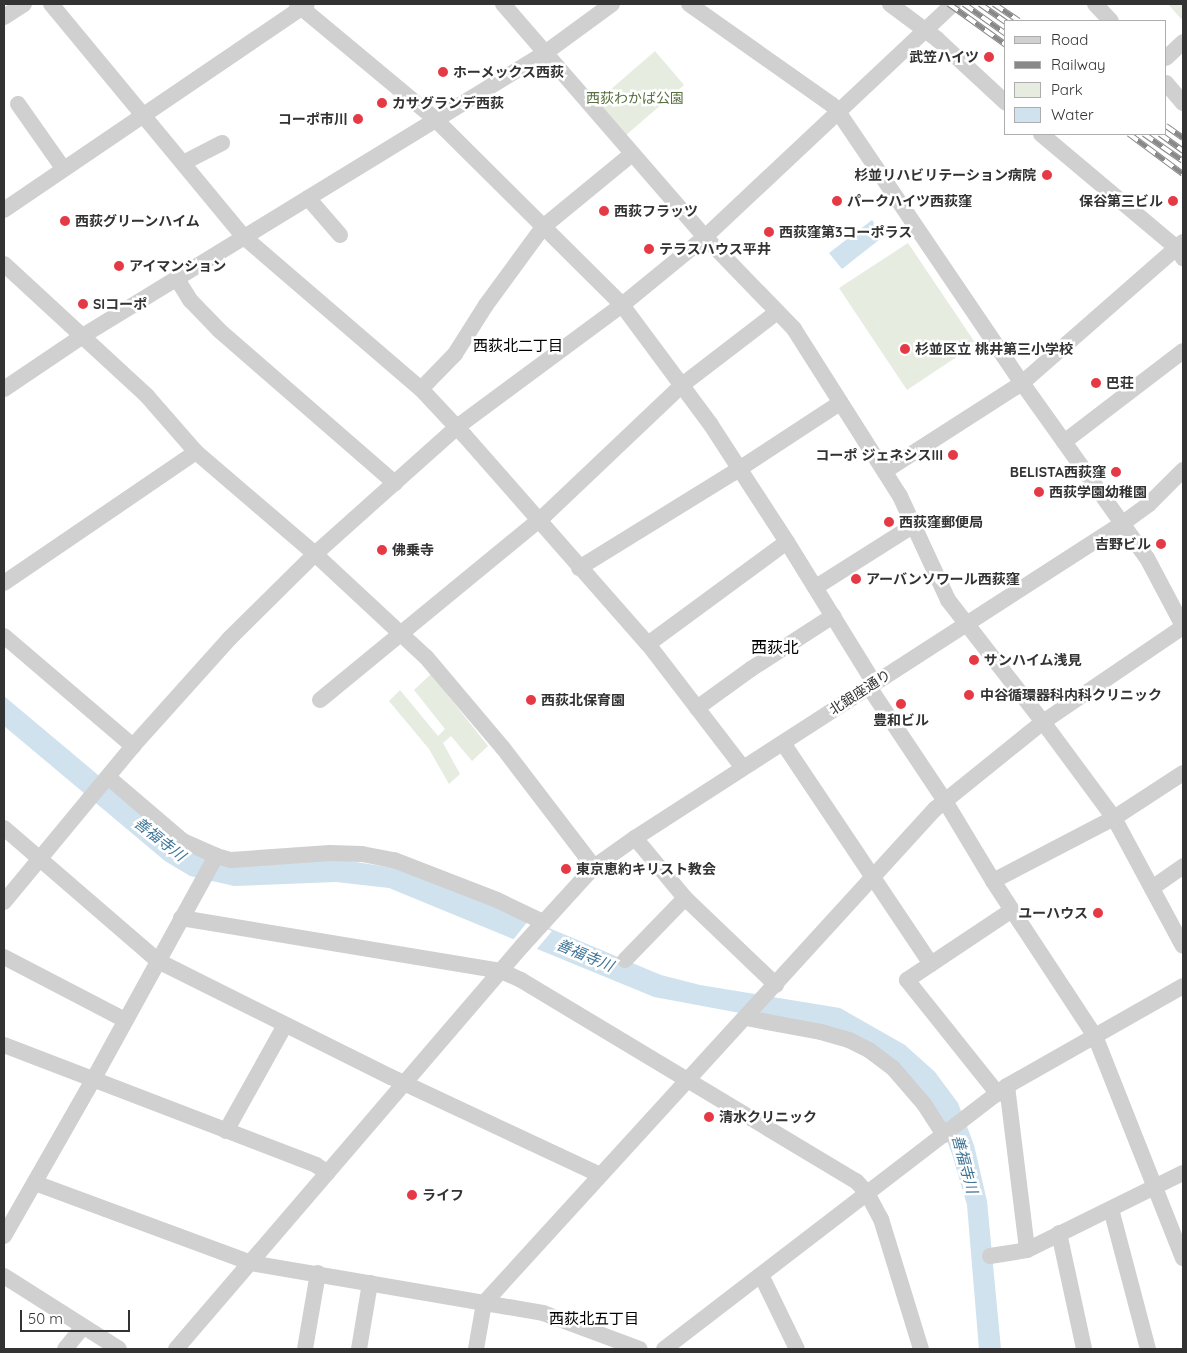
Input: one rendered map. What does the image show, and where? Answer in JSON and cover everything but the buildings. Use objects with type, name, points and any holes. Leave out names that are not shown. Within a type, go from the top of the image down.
[{"type":"street","points":[[4,17],[24,4]]},
{"type":"street","points":[[51,4],[244,237],[421,389],[457,427],[579,568],[648,644],[742,768]]},
{"type":"street","points":[[503,4],[705,237],[794,329],[885,471],[914,525],[948,600],[1043,722],[1114,818],[1183,946]]},
{"type":"street","points":[[4,389],[81,338],[545,53],[612,4]]},
{"type":"street","points":[[476,1349],[484,1303],[771,990],[872,876],[945,801],[1043,722],[1183,627],[1147,558],[1022,383],[839,113],[832,105],[689,4]]},
{"type":"street","points":[[890,4],[926,31],[1004,101]]},
{"type":"street","points":[[4,902],[133,746],[230,638],[315,554],[457,427],[622,305],[705,237],[953,4]]},
{"type":"street","points":[[1095,4],[1110,20]]},
{"type":"street","points":[[4,210],[302,5],[435,119],[622,305],[682,385],[739,468],[816,587],[872,685],[993,881],[1095,1036],[1183,1258]]},
{"type":"street","points":[[1167,57],[1183,42]]},
{"type":"street","points":[[1167,84],[1183,103]]},
{"type":"street","points":[[18,104],[63,168]]},
{"type":"street","points":[[885,471],[1022,383],[1101,312],[1181,250],[1041,135]]},
{"type":"street","points":[[183,163],[222,143]]},
{"type":"street","points":[[421,389],[454,354],[481,312],[543,227],[632,154]]},
{"type":"street","points":[[308,198],[340,235]]},
{"type":"street","points":[[4,264],[81,338],[147,396],[196,452],[315,554],[400,633],[447,680],[503,748],[594,868]]},
{"type":"street","points":[[177,279],[190,300],[220,331],[394,482]]},
{"type":"street","points":[[320,700],[539,520],[682,385],[777,312]]},
{"type":"street","points":[[1064,442],[1183,351]]},
{"type":"street","points":[[579,568],[840,403]]},
{"type":"street","points":[[4,583],[196,452]]},
{"type":"street","name":"北銀座通り","points":[[176,1349],[522,946],[594,868],[635,838],[742,768],[1123,523],[1149,504],[1183,470]]},
{"type":"street","points":[[816,587],[914,525]]},
{"type":"street","points":[[648,644],[787,542]]},
{"type":"street","points":[[697,708],[751,668],[833,616]]},
{"type":"street","points":[[4,636],[133,746]]},
{"type":"street","points":[[783,743],[931,964]]},
{"type":"street","points":[[993,881],[1114,818],[1183,772]]},
{"type":"street","points":[[106,779],[183,841],[215,858],[231,860],[330,852],[362,854],[394,860],[489,897],[542,923]]},
{"type":"street","points":[[4,828],[158,961],[285,1025],[600,1175]]},
{"type":"street","points":[[635,838],[685,898],[771,990]]},
{"type":"street","points":[[4,1236],[93,1080],[180,918],[215,858]]},
{"type":"street","points":[[1152,888],[1183,866]]},
{"type":"street","points":[[625,960],[685,898]]},
{"type":"street","points":[[1012,910],[907,980],[1003,1090],[1027,1250]]},
{"type":"street","points":[[180,918],[501,971],[538,990],[856,1181],[867,1193],[881,1220],[921,1349]]},
{"type":"street","points":[[4,957],[125,1020]]},
{"type":"street","points":[[664,1349],[1003,1090],[1183,986]]},
{"type":"street","points":[[748,1015],[849,1040],[869,1050],[893,1068],[924,1104],[951,1130]]},
{"type":"street","points":[[226,1131],[285,1025]]},
{"type":"street","points":[[4,1045],[316,1165],[328,1173]]},
{"type":"street","points":[[990,1256],[1027,1250],[1156,1188],[1183,1173]]},
{"type":"street","points":[[35,1183],[251,1263],[543,1313],[640,1349]]},
{"type":"street","points":[[1111,1209],[1148,1349]]},
{"type":"street","points":[[1059,1233],[1084,1349]]},
{"type":"street","points":[[305,1349],[318,1273]]},
{"type":"street","points":[[761,1275],[797,1349]]},
{"type":"street","points":[[4,1276],[119,1349]]},
{"type":"street","points":[[359,1349],[370,1283]]},
{"type":"street","points":[[64,1349],[83,1327]]},
{"type":"green space","points":[[1168,4],[1183,4],[1183,21]]},
{"type":"green space","name":"西荻わかば公園","points":[[655,51],[684,85],[625,136],[595,103]]},
{"type":"green space","points":[[908,243],[976,344],[907,390],[839,288]]},
{"type":"green space","points":[[431,674],[488,746],[472,761],[451,736],[443,743],[460,774],[449,784],[429,749],[389,701],[400,690],[438,736],[445,729],[414,690]]},
{"type":"water","points":[[872,220],[884,236],[842,269],[829,253]]},
{"type":"water","name":"善福寺川","points":[[4,696],[178,842],[199,855],[337,859],[394,868],[454,888],[661,975],[700,985],[840,1008],[905,1045],[935,1072],[958,1103],[974,1145],[987,1201],[1001,1349],[979,1349],[967,1205],[952,1154],[938,1117],[917,1086],[836,1031],[654,997],[389,888],[336,882],[234,886],[190,876],[165,861],[4,726]]},
{"type":"pier","points":[[528,921],[552,931],[536,950],[513,940]]},
{"type":"railway","points":[[949,4],[1004,44]]},
{"type":"railway","points":[[964,4],[1004,33]]},
{"type":"railway","points":[[980,4],[1004,21]]},
{"type":"railway","points":[[994,4],[1018,20]]},
{"type":"railway","points":[[1167,127],[1183,138]]},
{"type":"railway","points":[[1130,135],[1183,174]]},
{"type":"railway","points":[[1145,135],[1183,161]]},
{"type":"railway","points":[[1161,135],[1183,151]]},
{"type":"place","name":"武笠ハイツ","points":[[989,57]]},
{"type":"place","name":"ホーメックス西荻","points":[[443,72]]},
{"type":"place","name":"カサグランデ西荻","points":[[382,103]]},
{"type":"place","name":"コーポ市川","points":[[358,119]]},
{"type":"place","name":"杉並リハビリテーション病院","points":[[1047,175]]},
{"type":"place","name":"パークハイツ西荻窪","points":[[837,201]]},
{"type":"place","name":"保谷第三ビル","points":[[1173,201]]},
{"type":"place","name":"西荻フラッツ","points":[[604,211]]},
{"type":"place","name":"西荻グリーンハイム","points":[[65,221]]},
{"type":"place","name":"西荻窪第3コーポラス","points":[[769,232]]},
{"type":"place","name":"テラスハウス平井","points":[[649,249]]},
{"type":"place","name":"アイマンション","points":[[119,266]]},
{"type":"place","name":"SIコーポ","points":[[83,304]]},
{"type":"place","name":"杉並区立 桃井第三小学校","points":[[905,349]]},
{"type":"place","name":"巴荘","points":[[1096,383]]},
{"type":"place","name":"コーポ ジェネシスIII","points":[[953,455]]},
{"type":"place","name":"BELISTA西荻窪","points":[[1116,472]]},
{"type":"place","name":"西荻学園幼稚園","points":[[1039,492]]},
{"type":"place","name":"西荻窪郵便局","points":[[889,522]]},
{"type":"place","name":"吉野ビル","points":[[1161,544]]},
{"type":"place","name":"佛乗寺","points":[[382,550]]},
{"type":"place","name":"アーバンソワール西荻窪","points":[[856,579]]},
{"type":"place","name":"サンハイム浅見","points":[[974,660]]},
{"type":"place","name":"中谷循環器科内科クリニック","points":[[969,695]]},
{"type":"place","name":"西荻北保育園","points":[[531,700]]},
{"type":"place","name":"豊和ビル","points":[[901,704]]},
{"type":"place","name":"東京恵約キリスト教会","points":[[566,869]]},
{"type":"place","name":"ユーハウス","points":[[1098,913]]},
{"type":"place","name":"清水クリニック","points":[[709,1117]]},
{"type":"place","name":"ライフ","points":[[412,1195]]},
{"type":"district","name":"西荻北二丁目","points":[[518,346]]},
{"type":"district","name":"西荻北","points":[[775,647]]},
{"type":"district","name":"西荻北五丁目","points":[[594,1319]]}]
